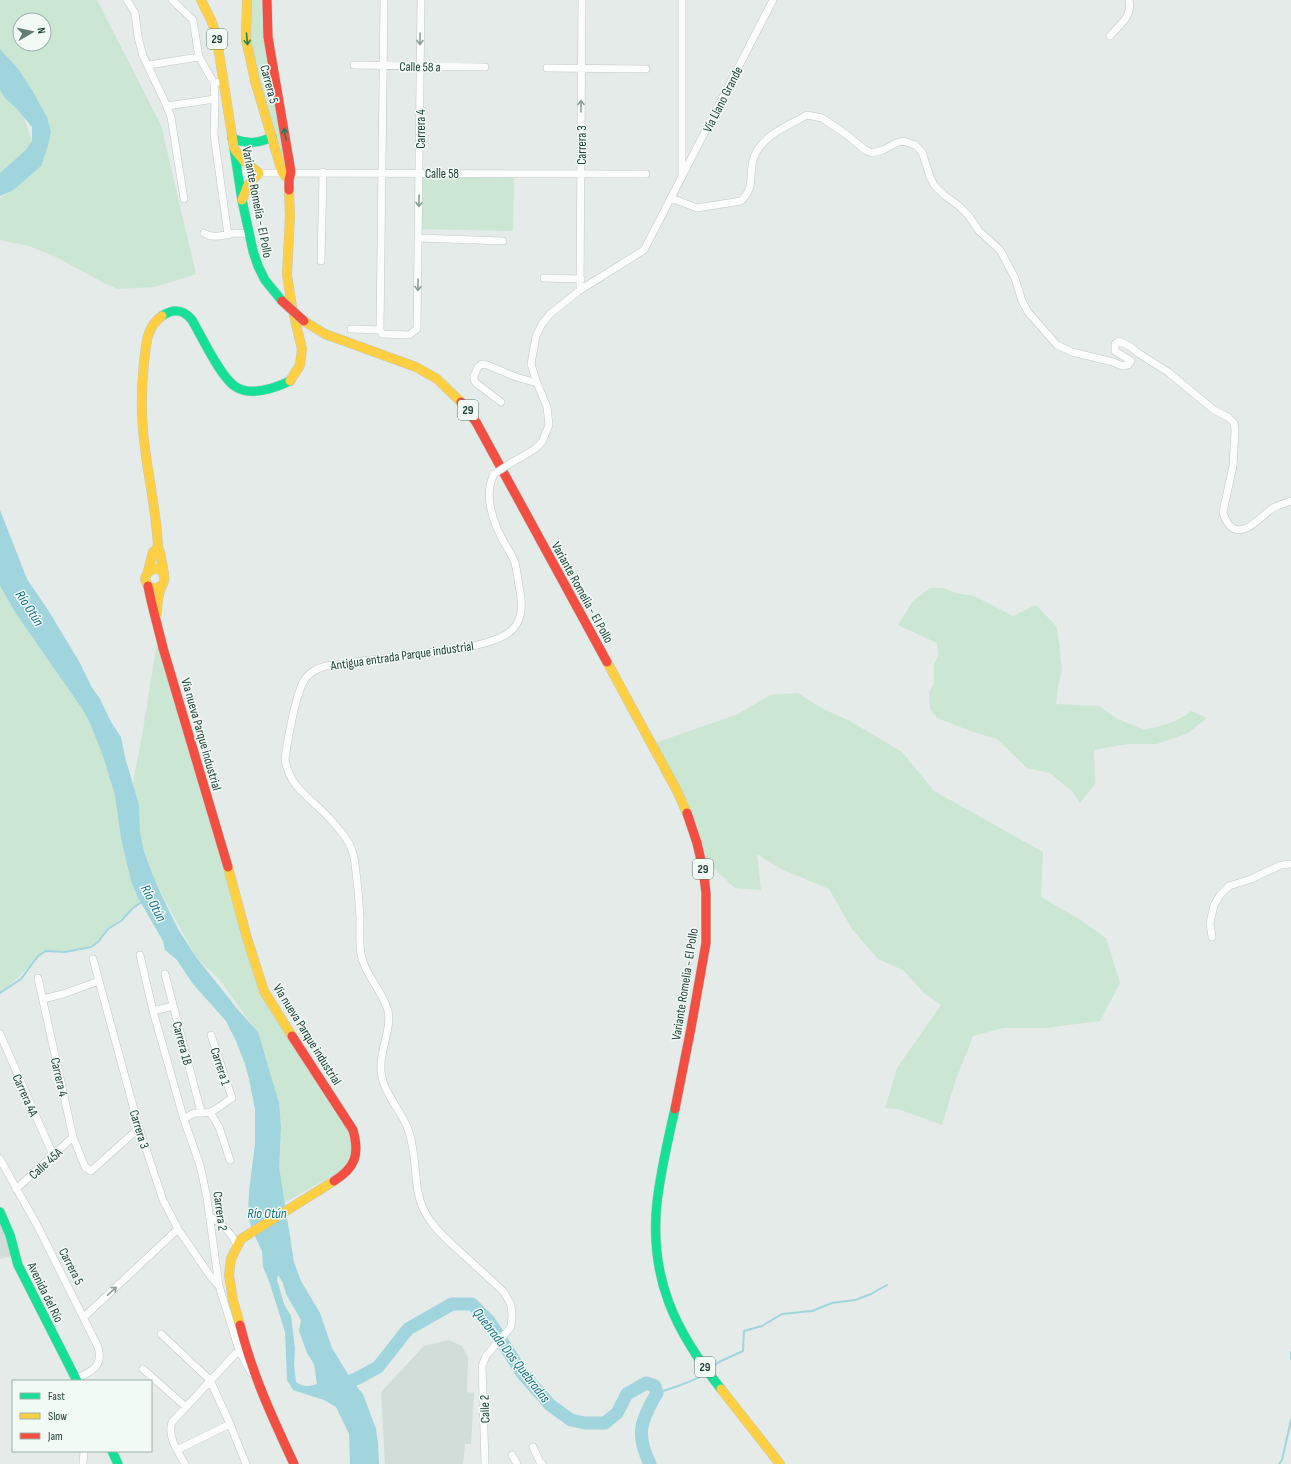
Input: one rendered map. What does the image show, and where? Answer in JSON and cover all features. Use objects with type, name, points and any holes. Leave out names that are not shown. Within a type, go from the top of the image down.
[{"type":"main road","name":"Variante Romelia - El Pollo","points":[[201,0],[216,34],[242,200],[249,234],[258,266],[265,280],[282,301],[304,321],[325,334],[416,367],[437,379],[464,404],[476,422],[626,696],[676,789],[690,821],[703,869],[706,893],[706,943],[664,1158],[657,1203],[656,1236],[658,1265],[671,1311],[683,1335],[699,1360],[780,1464]]},
{"type":"main road","name":"Carrera 5","points":[[247,0],[246,39],[255,81],[282,172]]},
{"type":"main road","name":"Carrera 5","points":[[267,0],[268,37],[290,176]]},
{"type":"main road","points":[[232,138],[248,144],[256,144],[272,137]]},
{"type":"main road","points":[[234,149],[245,162],[259,173],[248,185],[242,200]]},
{"type":"main road","points":[[282,172],[290,176]]},
{"type":"main road","name":"Vía nueva Parque industrial","points":[[156,616],[159,608],[160,592],[165,580],[158,548],[157,522],[143,434],[142,384],[147,340],[150,329],[161,316],[167,312],[175,309],[186,312],[225,377],[237,388],[253,392],[274,388],[290,381],[300,365],[302,349],[292,307],[287,275],[290,216],[290,176]]},
{"type":"main road","name":"Vía nueva Parque industrial","points":[[158,548],[153,552],[148,571],[144,579],[148,586],[163,648],[221,842],[247,938],[264,991],[353,1130],[356,1144],[355,1157],[351,1168],[339,1178],[239,1242]]},
{"type":"main road","points":[[148,571],[157,568],[164,574]]},
{"type":"main road","points":[[148,586],[155,589],[162,585]]},
{"type":"main road","name":"Avenida del Río","points":[[0,1212],[10,1235],[18,1265],[76,1380]]},
{"type":"main road","points":[[239,1242],[231,1259],[229,1275],[245,1346],[267,1406]]},
{"type":"main road","name":"Carrera 2","points":[[267,1406],[294,1464]]},
{"type":"main road","points":[[112,1452],[118,1464]]},
{"type":"street","points":[[127,0],[134,13],[143,56],[171,117],[184,199]]},
{"type":"street","points":[[172,0],[192,20],[199,57],[214,83],[214,135],[228,235]]},
{"type":"street","points":[[351,329],[380,330],[384,0]]},
{"type":"street","name":"Carrera 4","points":[[380,330],[382,334],[409,336],[417,329],[421,0]]},
{"type":"street","name":"Carrera 3","points":[[580,290],[582,0]]},
{"type":"street","points":[[682,0],[682,177]]},
{"type":"street","name":"Vía Llano Grande","points":[[580,290],[644,250],[773,0]]},
{"type":"street","points":[[1110,36],[1129,14],[1129,0]]},
{"type":"street","points":[[148,65],[199,57]]},
{"type":"street","name":"Calle 58 a","points":[[354,65],[485,67]]},
{"type":"street","points":[[547,68],[646,69]]},
{"type":"street","points":[[214,83],[223,81]]},
{"type":"street","points":[[167,106],[215,99]]},
{"type":"street","points":[[671,198],[697,208],[741,201],[749,191],[754,158],[762,144],[773,134],[807,115],[822,118],[847,134],[865,150],[872,153],[883,150],[896,143],[903,142],[916,144],[922,152],[934,185],[944,195],[960,206],[979,231],[1000,250],[1015,278],[1022,301],[1028,312],[1057,345],[1072,352],[1113,362],[1122,366],[1128,365],[1130,361],[1115,351],[1115,344],[1119,341],[1131,347],[1168,372],[1214,410],[1228,417],[1234,423],[1233,466],[1223,512],[1224,519],[1232,528],[1240,530],[1251,526],[1272,509],[1291,501]]},
{"type":"street","points":[[238,173],[282,172]]},
{"type":"street","points":[[321,261],[322,172]]},
{"type":"street","name":"Calle 58","points":[[290,176],[322,172],[646,174]]},
{"type":"street","points":[[204,233],[209,237],[236,233],[249,234]]},
{"type":"street","points":[[419,238],[503,241]]},
{"type":"street","points":[[544,278],[580,278]]},
{"type":"street","name":"Antigua entrada Parque industrial","points":[[486,1356],[511,1327],[511,1305],[504,1292],[439,1232],[423,1207],[418,1192],[415,1157],[411,1139],[405,1122],[387,1092],[382,1078],[381,1057],[388,1026],[388,1013],[381,993],[368,972],[361,956],[359,937],[359,898],[354,854],[348,842],[333,822],[295,786],[287,769],[285,760],[300,688],[309,675],[317,668],[469,647],[504,636],[513,629],[521,612],[522,604],[516,568],[512,556],[498,530],[492,509],[489,484],[494,474],[535,449],[542,442],[548,429],[550,417],[531,364],[536,336],[542,324],[550,314],[580,290]]},
{"type":"street","points":[[501,402],[476,383],[474,376],[478,366],[482,364],[487,365],[516,377],[537,383]]},
{"type":"street","points":[[1212,937],[1210,923],[1214,905],[1220,895],[1229,886],[1251,880],[1281,865],[1291,864]]},
{"type":"street","name":"Carrera 2","points":[[140,955],[152,1011],[184,1120],[200,1165],[207,1198],[219,1286],[239,1350],[267,1406]]},
{"type":"street","name":"Carrera 3","points":[[93,959],[139,1128],[163,1200],[178,1229],[211,1277],[219,1286]]},
{"type":"street","name":"Carrera 1B","points":[[165,974],[201,1112]]},
{"type":"street","name":"Carrera 4","points":[[38,978],[73,1137],[85,1167],[91,1171],[139,1128]]},
{"type":"street","points":[[43,999],[63,994],[99,981]]},
{"type":"street","points":[[152,1011],[173,1006]]},
{"type":"street","name":"Carrera 4A","points":[[0,1034],[53,1155]]},
{"type":"street","name":"Carrera 1","points":[[210,1112],[232,1098],[211,1035]]},
{"type":"street","points":[[184,1120],[189,1115],[201,1112],[210,1112],[219,1127],[230,1160]]},
{"type":"street","name":"Calle 45A","points":[[16,1189],[73,1137]]},
{"type":"street","name":"Carrera 5","points":[[0,1159],[37,1225],[98,1347],[100,1360],[93,1370],[76,1380]]},
{"type":"street","points":[[209,1216],[224,1226],[239,1242]]},
{"type":"street","points":[[84,1317],[178,1229]]},
{"type":"street","points":[[161,1334],[210,1380],[246,1464]]},
{"type":"street","points":[[185,1464],[177,1450],[170,1429],[172,1422],[239,1350]]},
{"type":"street","name":"Calle 2","points":[[485,1464],[482,1366],[486,1356]]},
{"type":"street","points":[[143,1369],[186,1407]]},
{"type":"street","points":[[177,1450],[230,1424]]},
{"type":"street","points":[[533,1447],[542,1464]]},
{"type":"street","points":[[83,1464],[84,1452]]},
{"type":"street","points":[[512,1455],[517,1464]]},
{"type":"shaded area","points":[[0,1212],[15,1255],[0,1259]]},
{"type":"shaded area","points":[[449,1340],[462,1346],[468,1358],[467,1392],[474,1393],[471,1444],[465,1444],[463,1464],[385,1464],[381,1392],[424,1346]]},
{"type":"green space","points":[[0,0],[97,0],[161,125],[196,274],[155,287],[118,289],[56,257],[29,246],[0,240],[0,198],[12,191],[51,132],[0,50]]},
{"type":"green space","points":[[247,0],[267,0],[291,172],[282,172],[255,81]]},
{"type":"green space","points":[[0,90],[24,118],[32,141],[16,171],[0,183]]},
{"type":"green space","points":[[420,173],[514,173],[513,231],[419,229]]},
{"type":"green space","points":[[0,558],[65,663],[128,809],[142,736],[158,637],[264,991],[353,1130],[356,1151],[344,1169],[272,1210],[273,1083],[252,1025],[219,979],[196,957],[154,880],[133,817],[149,896],[111,927],[98,942],[87,948],[65,952],[46,951],[0,994]]},
{"type":"green space","points":[[930,588],[944,588],[955,593],[974,596],[1013,616],[1036,605],[1057,627],[1062,670],[1056,704],[1099,706],[1116,718],[1144,730],[1175,721],[1191,711],[1207,718],[1188,733],[1157,744],[1128,744],[1094,750],[1095,784],[1080,803],[1072,791],[1050,773],[1027,768],[997,739],[973,732],[937,718],[930,709],[929,692],[934,683],[934,665],[938,656],[937,643],[898,625],[913,601]]},
{"type":"green space","points":[[798,693],[823,709],[850,721],[902,752],[934,791],[1043,852],[1041,897],[1079,919],[1106,938],[1120,983],[1100,1021],[1045,1028],[1003,1028],[973,1036],[955,1082],[942,1125],[898,1109],[885,1108],[897,1068],[941,1005],[924,993],[903,970],[878,959],[852,929],[829,889],[781,869],[757,854],[761,890],[735,888],[700,856],[652,744],[738,714],[770,695]]},
{"type":"water","points":[[0,49],[19,70],[33,92],[47,117],[51,132],[41,166],[12,191],[0,196],[0,173],[26,150],[32,141],[32,127],[5,98],[0,90]]},
{"type":"water","name":"Río Otún","points":[[0,510],[27,579],[48,610],[80,663],[91,686],[121,737],[125,757],[139,805],[140,833],[144,851],[153,876],[178,929],[196,957],[239,1011],[258,1032],[279,1103],[281,1128],[279,1167],[294,1262],[301,1281],[320,1313],[332,1348],[352,1381],[363,1394],[376,1429],[379,1464],[350,1464],[349,1434],[336,1407],[324,1400],[293,1390],[287,1380],[285,1332],[263,1267],[262,1251],[252,1230],[248,1216],[249,1191],[255,1144],[255,1109],[245,1064],[226,1021],[193,984],[177,960],[165,950],[163,941],[137,896],[131,881],[121,838],[115,795],[103,756],[90,723],[83,710],[17,615],[0,586]],"holes":[[[278,1275],[283,1283],[286,1294],[301,1320],[299,1331],[307,1353],[314,1364],[317,1384],[311,1386],[301,1385],[296,1382],[294,1365],[295,1349],[291,1316],[284,1304],[277,1280]]]},
{"type":"waterway","points":[[0,993],[21,979],[38,956],[46,951],[65,952],[91,947],[98,942],[108,929],[121,921],[133,908],[143,901]]},
{"type":"waterway","points":[[710,1369],[719,1362],[743,1351],[744,1331],[762,1326],[782,1314],[812,1311],[832,1303],[855,1300],[871,1294],[887,1285]]},
{"type":"waterway","name":"Quebrada Dos Quebradas","points":[[340,1386],[378,1367],[408,1329],[452,1304],[472,1304],[489,1321],[522,1373],[550,1405],[571,1420],[585,1423],[605,1423],[617,1413],[627,1394],[646,1383],[655,1386],[657,1393],[647,1411],[641,1435],[645,1453],[650,1464]]},
{"type":"waterway","points":[[1291,1352],[1291,1359]]},
{"type":"waterway","points":[[657,1393],[687,1383],[704,1374]]},
{"type":"waterway","points":[[1279,1464],[1282,1460],[1291,1420]]},
{"type":"traffic: fast","points":[[232,138],[242,141],[257,142],[272,137]]},
{"type":"traffic: fast","points":[[234,148],[242,200],[253,251],[265,280],[282,301]]},
{"type":"traffic: fast","points":[[162,316],[166,313],[174,311],[182,312],[189,316],[218,366],[224,375],[236,387],[242,390],[256,391],[271,389],[290,381]]},
{"type":"traffic: fast","points":[[675,1109],[667,1143],[657,1202],[657,1255],[662,1279],[678,1324],[690,1346],[721,1389]]},
{"type":"traffic: fast","points":[[0,1212],[10,1235],[18,1265],[76,1380]]},
{"type":"traffic: fast","points":[[112,1452],[118,1464]]},
{"type":"traffic: slow","points":[[201,0],[216,34],[234,148]]},
{"type":"traffic: slow","points":[[247,0],[246,39],[255,81],[282,172],[289,180]]},
{"type":"traffic: slow","points":[[235,150],[245,162],[259,173],[248,185],[242,200]]},
{"type":"traffic: slow","points":[[289,190],[290,216],[287,275],[292,307],[302,349],[300,365],[290,381]]},
{"type":"traffic: slow","points":[[162,316],[152,326],[148,337],[143,373],[142,405],[144,437],[155,510],[158,548],[164,574]]},
{"type":"traffic: slow","points":[[304,321],[325,334],[416,367],[437,379],[461,402]]},
{"type":"traffic: slow","points":[[148,571],[153,552],[158,548]]},
{"type":"traffic: slow","points":[[156,616],[159,594],[164,582],[164,578],[160,570],[154,569],[148,572],[145,579],[148,586],[155,589],[162,585]]},
{"type":"traffic: slow","points":[[607,662],[676,789],[687,813]]},
{"type":"traffic: slow","points":[[228,867],[247,938],[264,991],[292,1036]]},
{"type":"traffic: slow","points":[[240,1325],[233,1300],[229,1275],[231,1259],[241,1239],[334,1181]]},
{"type":"traffic: slow","points":[[721,1389],[780,1464]]},
{"type":"traffic: jam","points":[[267,0],[268,37],[291,172],[289,190]]},
{"type":"traffic: jam","points":[[282,301],[304,321]]},
{"type":"traffic: jam","points":[[461,402],[476,422],[607,662]]},
{"type":"traffic: jam","points":[[148,586],[163,648],[228,867]]},
{"type":"traffic: jam","points":[[675,1109],[706,943],[706,893],[703,869],[697,843],[687,813]]},
{"type":"traffic: jam","points":[[292,1036],[353,1130],[356,1147],[354,1160],[347,1171],[334,1181]]},
{"type":"traffic: jam","points":[[240,1325],[257,1379],[294,1464]]}]
